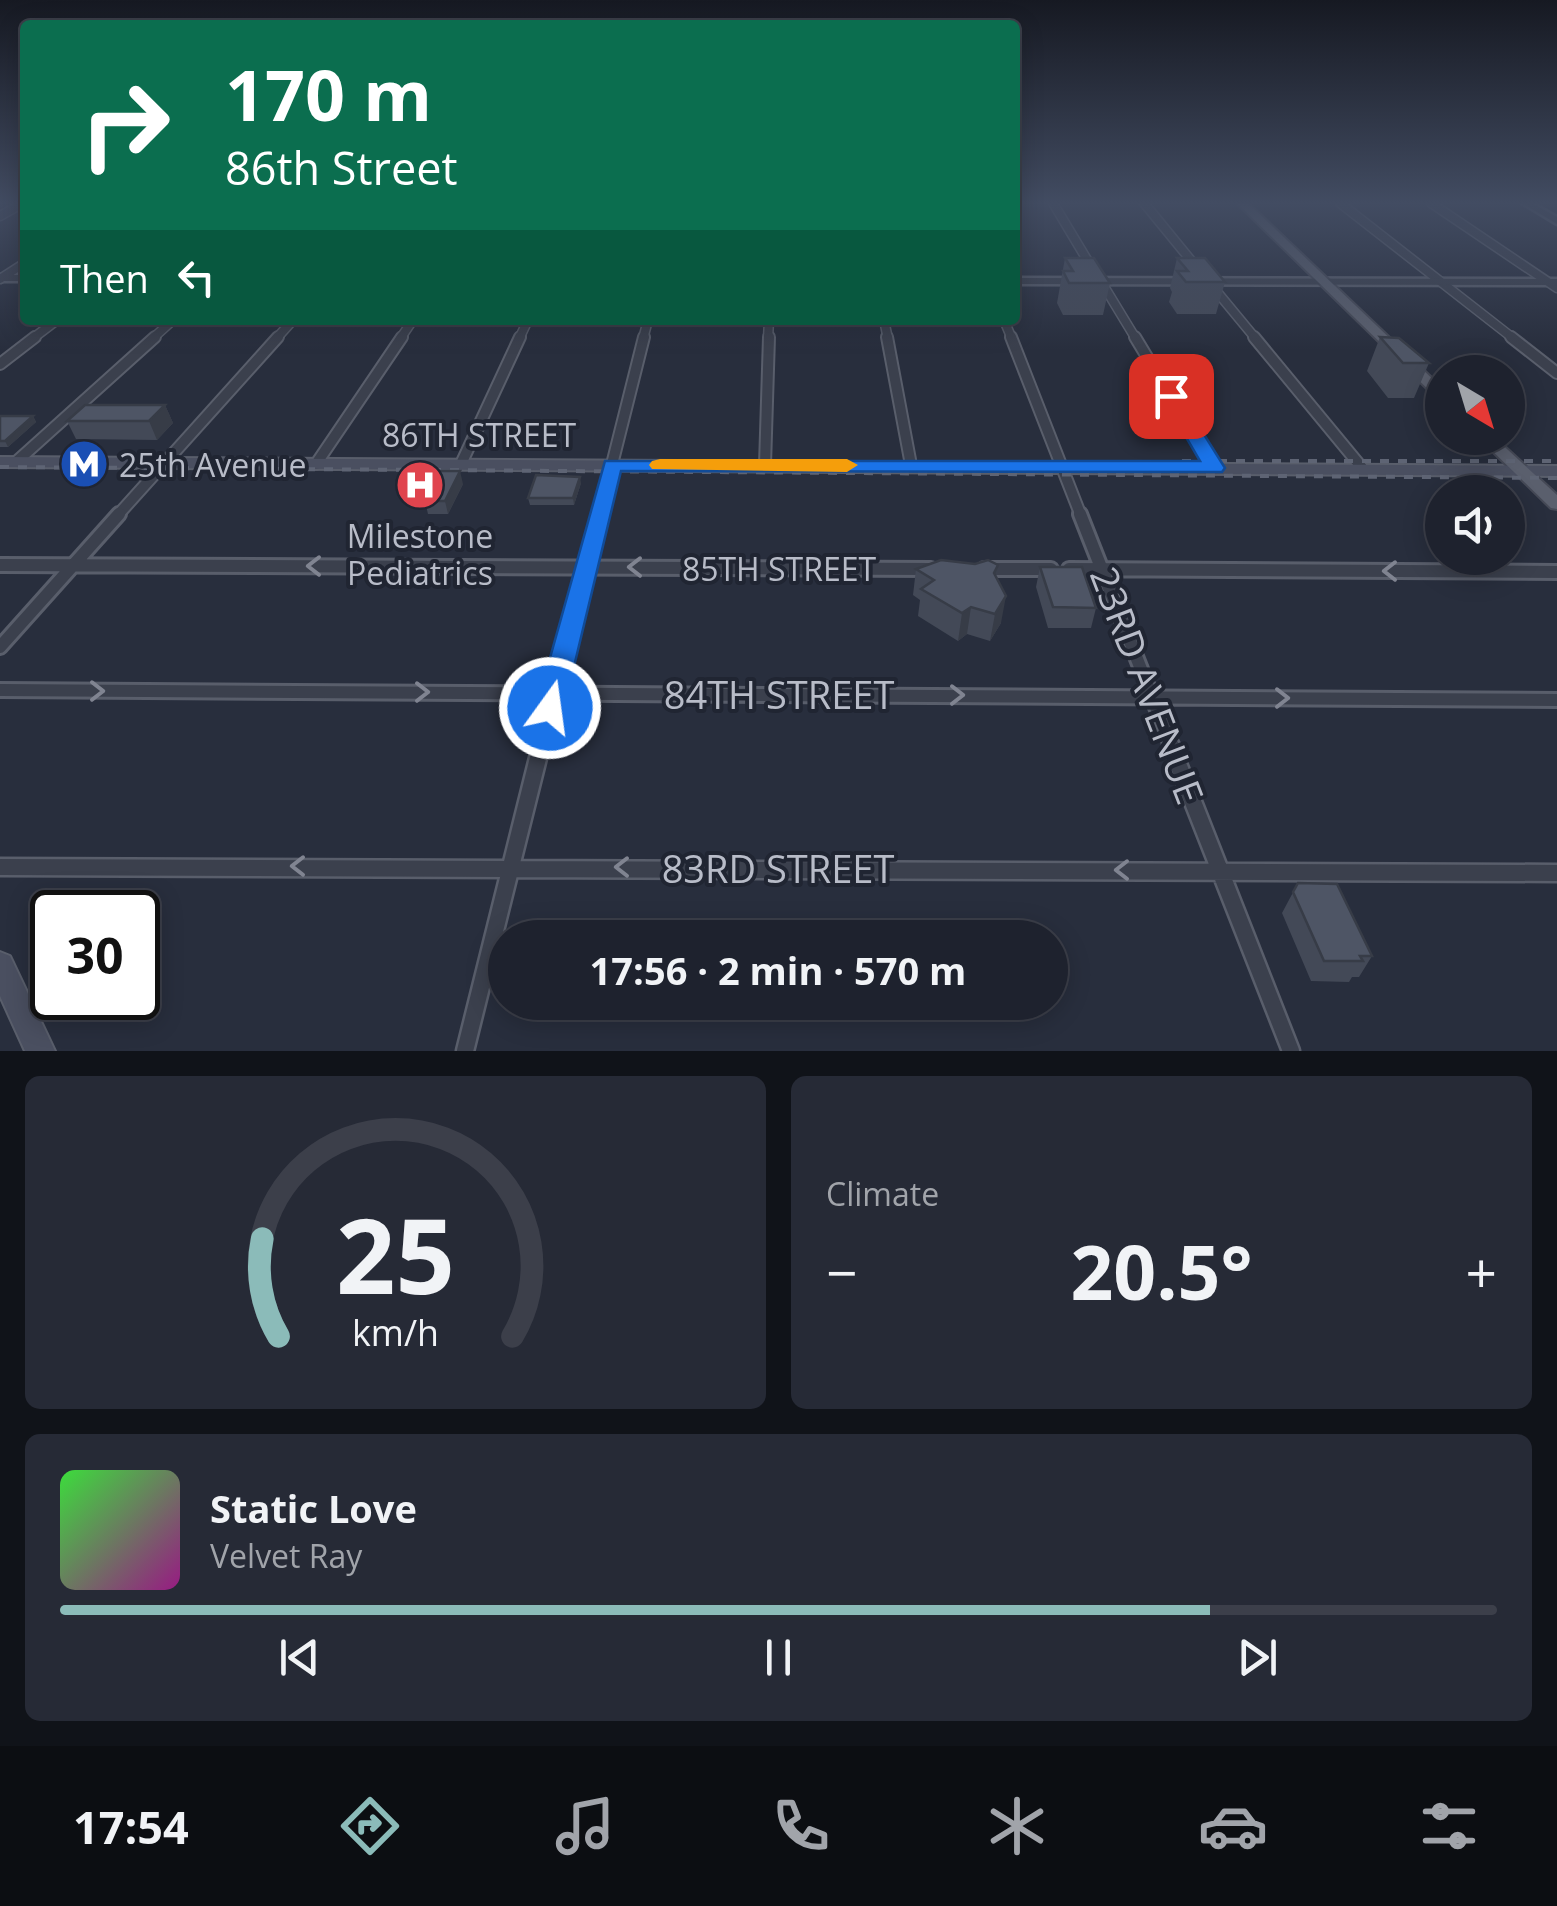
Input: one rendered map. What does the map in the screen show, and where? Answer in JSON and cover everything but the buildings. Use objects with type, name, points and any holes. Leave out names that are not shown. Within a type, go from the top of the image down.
[{"type":"main road","points":[[1294,252],[1425,379]]},
{"type":"main road","points":[[1506,455],[1557,504]]},
{"type":"main road","name":"86TH STREET","points":[[8,462],[1557,471]]},
{"type":"main road","points":[[0,965],[40,1051]]},
{"type":"street","points":[[1083,252],[1214,468]]},
{"type":"street","points":[[1184,252],[1363,469]]},
{"type":"street","points":[[1402,252],[1557,373]]},
{"type":"street","points":[[1505,252],[1554,284]]},
{"type":"street","points":[[1020,281],[1554,284]]},
{"type":"street","points":[[0,364],[51,325]]},
{"type":"street","points":[[8,462],[167,325]]},
{"type":"street","points":[[0,646],[289,325]]},
{"type":"street","points":[[316,464],[410,325]]},
{"type":"street","points":[[461,464],[526,325]]},
{"type":"street","points":[[465,1051],[647,325]]},
{"type":"street","points":[[765,465],[769,325]]},
{"type":"street","points":[[885,325],[911,465]]},
{"type":"street","name":"23RD AVENUE","points":[[1006,325],[1291,1051]]},
{"type":"street","name":"85TH STREET","points":[[0,565],[937,568]]},
{"type":"street","points":[[976,569],[1557,572]]},
{"type":"street","name":"84TH STREET","points":[[0,690],[1557,700]]},
{"type":"street","name":"83RD STREET","points":[[0,867],[1557,873]]},
{"type":"railway","points":[[1182,461],[1557,461]]},
{"type":"railway","points":[[0,467],[1557,478]]},
{"type":"slow traffic","points":[[660,465],[847,465]]},
{"type":"place","name":"25th Avenue","points":[[84,464]]},
{"type":"place","name":"Milestone Pediatrics","points":[[420,485]]},
{"type":"route","points":[[550,708],[612,465],[1214,468],[1171,396]]}]
